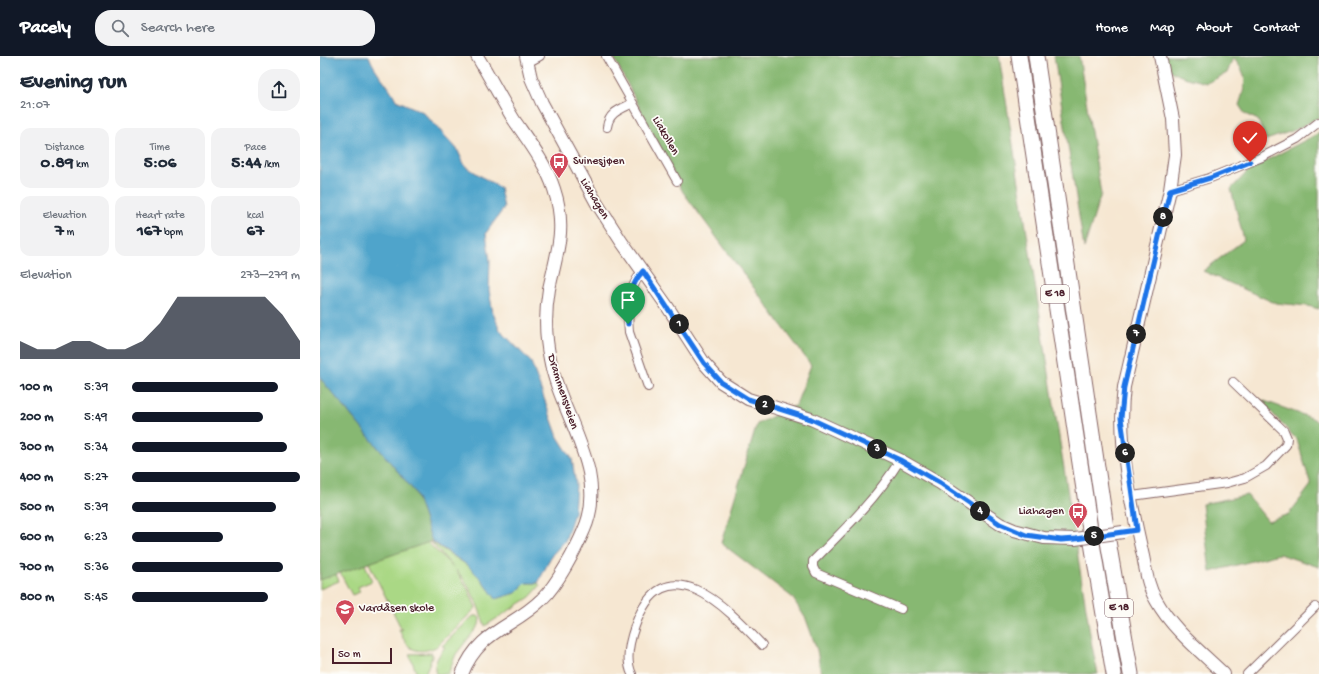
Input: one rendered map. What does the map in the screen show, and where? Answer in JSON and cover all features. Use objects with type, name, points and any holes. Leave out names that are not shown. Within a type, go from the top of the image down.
[{"type":"highway","name":"E 18","points":[[1019,56],[1092,543],[1114,674]]},
{"type":"highway","name":"E 18","points":[[1036,56],[1108,541],[1131,674]]},
{"type":"main road","name":"Drammensveien","points":[[462,674],[471,656],[488,636],[536,605],[548,592],[585,530],[590,512],[592,496],[589,474],[554,377],[547,346],[547,308],[559,252],[561,233],[560,213],[555,190],[543,163],[513,118],[477,56]]},
{"type":"main road","points":[[1160,56],[1176,138],[1176,155],[1170,190],[1126,380],[1121,418],[1137,530],[1150,588],[1155,599],[1172,623],[1224,674]]},
{"type":"main road","name":"Liahagen","points":[[527,60],[542,103],[577,170],[608,222],[643,271],[704,363],[729,388],[748,399],[811,419],[840,431],[900,460],[940,483],[1000,524],[1014,530],[1044,538],[1075,539],[1137,530]]},
{"type":"street","points":[[527,60],[540,56]]},
{"type":"street","name":"Liakollen","points":[[606,56],[677,181]]},
{"type":"street","points":[[607,127],[608,119],[612,114],[633,103]]},
{"type":"street","points":[[1170,190],[1210,178],[1262,157],[1296,139],[1319,122]]},
{"type":"street","points":[[643,271],[632,289],[628,324],[629,332],[648,387]]},
{"type":"street","points":[[1132,496],[1227,483],[1246,478],[1266,466],[1286,445],[1287,438],[1284,431],[1233,382]]},
{"type":"street","points":[[900,460],[885,485],[813,561],[813,567],[816,573],[901,609]]},
{"type":"street","points":[[632,674],[629,660],[630,650],[632,636],[638,618],[650,597],[664,587],[672,584],[692,587],[703,594],[743,625],[762,646]]},
{"type":"street","points":[[1247,674],[1315,607]]},
{"type":"green space","points":[[613,56],[999,56],[1092,646],[1098,674],[821,674],[817,650],[806,619],[792,597],[721,543],[757,424],[796,405],[811,365],[683,192]]},
{"type":"green space","points":[[1054,56],[1079,56],[1101,194],[1084,248]]},
{"type":"green space","points":[[1157,56],[1319,56],[1319,117],[1295,130],[1266,140],[1258,120],[1245,114],[1239,105],[1245,80],[1242,70],[1233,58],[1227,73],[1207,83],[1179,75],[1168,69]]},
{"type":"green space","points":[[1319,133],[1319,309],[1308,306],[1275,303],[1203,271],[1244,240],[1231,189],[1250,169]]},
{"type":"green space","points":[[320,378],[415,492],[432,541],[320,580]]},
{"type":"green space","points":[[1259,399],[1314,419],[1319,424],[1319,567],[1279,554],[1210,572],[1202,504],[1247,495],[1268,521],[1289,514],[1311,485],[1297,440]]},
{"type":"green space","points":[[425,540],[453,567],[430,541],[467,565],[482,580],[496,599],[516,593],[526,583],[538,583],[540,586],[530,597],[485,626],[477,603],[470,589],[456,570],[469,591],[476,608],[436,647],[422,651],[412,648],[402,636],[399,629],[402,630],[366,557]]},
{"type":"green space","points":[[364,562],[372,581],[358,587],[360,592],[352,595],[338,569]]},
{"type":"green space","points":[[334,570],[339,581],[320,589],[320,572]]},
{"type":"green space","points":[[473,616],[478,616],[480,618],[479,625],[456,654],[448,674],[436,674],[435,667],[438,656],[445,647],[442,646]]},
{"type":"green space","points":[[432,653],[432,657],[425,674],[417,674],[409,654]]},
{"type":"water","points":[[320,56],[369,56],[396,100],[423,112],[457,149],[465,166],[500,188],[504,208],[486,233],[490,261],[489,290],[493,313],[500,330],[531,362],[558,437],[572,459],[576,485],[574,513],[565,541],[552,555],[538,583],[526,583],[516,593],[496,599],[482,580],[467,565],[432,541],[415,492],[320,378]]},
{"type":"place","name":"Svinesjøen","points":[[559,179]]},
{"type":"place","name":"Liahagen","points":[[1078,529]]},
{"type":"place","name":"Vardåsen skole","points":[[345,626]]},
{"type":"route","points":[[628,324],[630,296],[635,281],[643,271],[668,306],[704,363],[721,382],[748,399],[811,419],[840,431],[900,460],[940,483],[1000,524],[1026,535],[1061,540],[1137,530],[1127,469],[1121,418],[1122,403],[1124,387],[1152,262],[1170,190],[1210,178],[1250,162]]}]
